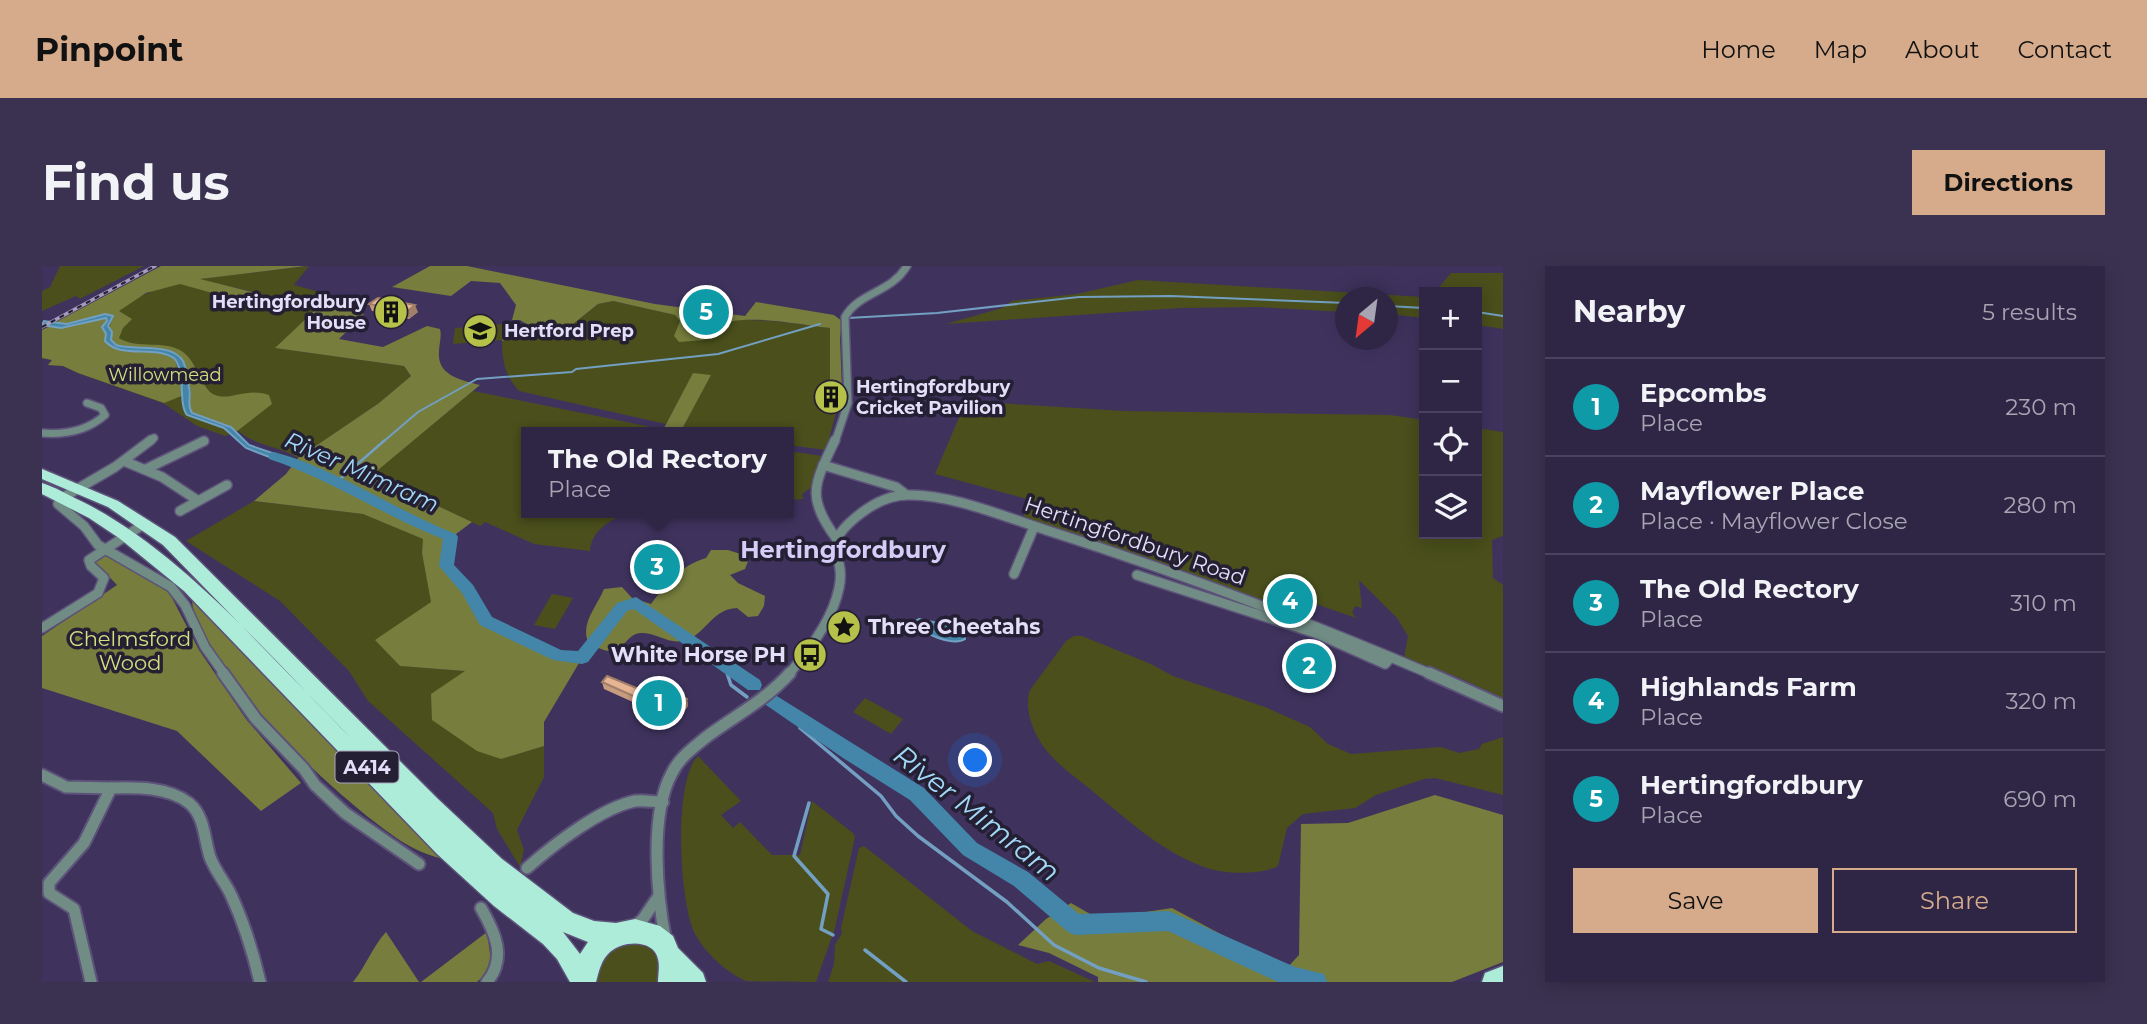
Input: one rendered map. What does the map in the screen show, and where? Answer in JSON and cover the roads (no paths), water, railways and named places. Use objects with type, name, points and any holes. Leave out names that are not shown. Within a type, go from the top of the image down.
[{"type":"highway","name":"A414","points":[[42,474],[79,488],[144,524],[189,559],[431,806],[494,866],[565,921],[594,933],[622,932]]},
{"type":"highway","name":"A414","points":[[42,488],[60,501],[125,534],[170,569],[212,608],[461,863],[551,936],[565,951],[584,982]]},
{"type":"highway","points":[[584,982],[589,959],[604,940],[622,932],[652,934],[694,982]]},
{"type":"highway","points":[[668,953],[670,982]]},
{"type":"highway","points":[[1494,982],[1503,978]]},
{"type":"street","points":[[668,953],[658,897],[666,784],[682,757],[764,696],[797,666],[835,600],[840,586],[835,552],[836,538],[824,522],[814,495],[848,403],[843,327],[846,312],[892,286],[907,266]]},
{"type":"street","points":[[42,433],[72,432],[105,415],[101,408],[87,404]]},
{"type":"street","points":[[154,438],[124,461],[60,501],[104,549],[171,587],[186,605],[205,647],[256,719],[304,769],[315,785],[345,813],[419,864]]},
{"type":"street","points":[[146,470],[204,441]]},
{"type":"street","points":[[124,461],[170,481],[197,500]]},
{"type":"street","name":"Hertingfordbury Road","points":[[823,465],[896,487],[904,493]]},
{"type":"street","points":[[180,511],[227,485]]},
{"type":"street","name":"Hertingfordbury Road","points":[[836,538],[844,527],[867,508],[887,498],[904,493],[951,500],[1274,609],[1387,661],[1503,706]]},
{"type":"street","points":[[42,628],[98,593],[104,578],[89,562],[125,534],[144,524]]},
{"type":"street","points":[[1014,574],[1034,527]]},
{"type":"street","points":[[1137,575],[1315,633],[1387,661]]},
{"type":"street","points":[[42,775],[52,783],[66,788],[138,788],[177,796],[191,804],[201,823],[211,861],[232,896],[260,982]]},
{"type":"street","points":[[91,982],[74,909],[48,891],[55,874],[84,843],[111,788]]},
{"type":"street","points":[[527,867],[558,843],[623,805],[636,801],[663,802]]},
{"type":"street","points":[[622,932],[643,919],[658,897]]},
{"type":"street","points":[[481,908],[495,932],[499,961],[497,970],[486,982]]},
{"type":"water","points":[[105,314],[113,316],[108,326],[112,332],[111,340],[116,345],[162,349],[178,355],[186,371],[190,391],[189,407],[192,413],[231,427],[249,445],[296,461],[293,466],[246,448],[224,428],[187,415],[175,359],[158,353],[112,347],[105,341],[106,334],[102,327],[107,321],[106,318],[61,328],[42,325],[44,321],[67,324]]},
{"type":"water","points":[[919,619],[956,627],[965,633],[965,639],[953,641],[930,635],[912,623]]},
{"type":"waterway","points":[[848,318],[937,313],[1079,297],[1171,296],[1335,303]]},
{"type":"waterway","points":[[1398,307],[1419,308]]},
{"type":"waterway","points":[[1482,313],[1503,316]]},
{"type":"waterway","points":[[383,442],[418,412],[477,379],[572,372],[576,369],[718,354],[820,324]]},
{"type":"waterway","points":[[338,481],[385,440]]},
{"type":"waterway","name":"River Mimram","points":[[274,456],[320,473],[406,518],[451,537],[446,566],[468,589],[486,621],[559,656],[582,658],[622,607],[636,603],[754,685]]},
{"type":"waterway","name":"River Mimram","points":[[724,664],[728,675]]},
{"type":"waterway","points":[[727,673],[731,685],[747,697]]},
{"type":"waterway","name":"River Mimram","points":[[772,700],[849,753],[917,794],[970,849],[1021,879],[1075,925],[1169,921],[1294,978],[1316,982]]},
{"type":"waterway","points":[[800,728],[881,796],[896,816],[918,836],[1007,902],[1054,945],[1099,968],[1146,982]]},
{"type":"waterway","points":[[809,803],[794,856],[828,894],[821,929],[833,935]]},
{"type":"waterway","points":[[865,950],[906,982]]},
{"type":"railway","points":[[42,327],[155,266]]},
{"type":"place","name":"Hertingfordbury House","points":[[391,312]]},
{"type":"place","name":"Hertingfordbury","points":[[706,312]]},
{"type":"place","name":"Hertford Prep","points":[[480,331]]},
{"type":"place","name":"Hertingfordbury Cricket Pavilion","points":[[831,397]]},
{"type":"place","name":"The Old Rectory","points":[[657,567]]},
{"type":"place","name":"Highlands Farm","points":[[1290,601]]},
{"type":"place","name":"Three Cheetahs","points":[[844,627]]},
{"type":"place","name":"White Horse PH","points":[[810,655]]},
{"type":"place","name":"Mayflower Place","points":[[1309,666]]},
{"type":"place","name":"Epcombs","points":[[659,703]]},
{"type":"district","name":"Hertingfordbury","points":[[843,550]]},
{"type":"park label","name":"Willowmead","points":[[165,375]]},
{"type":"park label","name":"Chelmsford Wood","points":[[130,651]]}]
